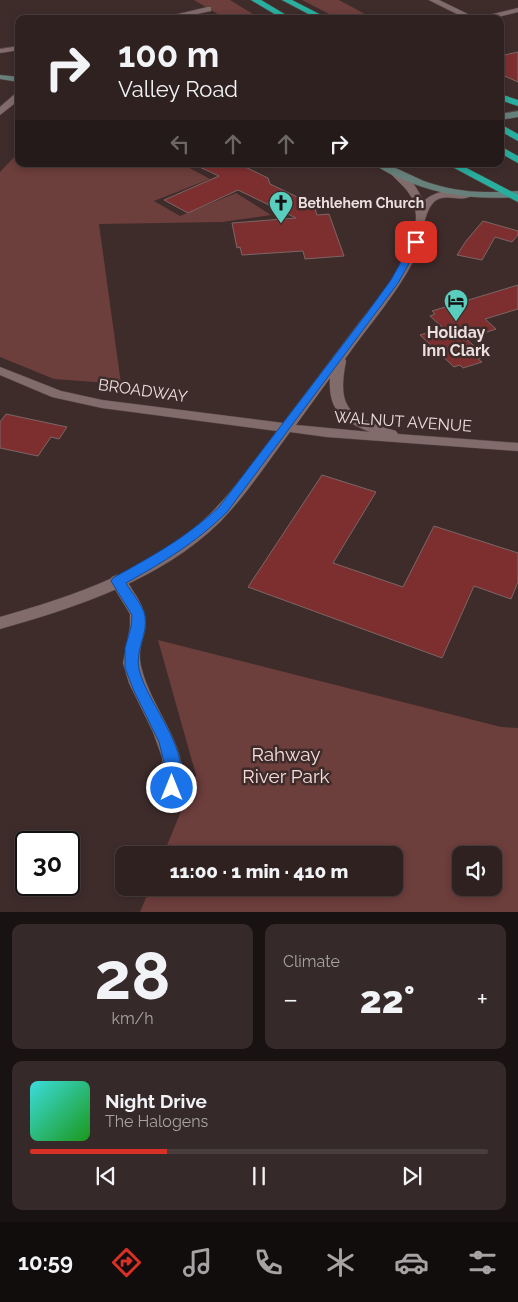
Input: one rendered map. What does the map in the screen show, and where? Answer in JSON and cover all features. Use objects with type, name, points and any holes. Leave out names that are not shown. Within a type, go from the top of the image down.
[{"type":"highway","points":[[253,0],[274,15]]},
{"type":"highway","points":[[253,0],[281,15]]},
{"type":"highway","points":[[285,0],[311,15]]},
{"type":"highway","points":[[285,0],[317,15]]},
{"type":"highway","points":[[504,95],[518,97]]},
{"type":"highway","points":[[504,97],[518,103]]},
{"type":"highway","points":[[504,130],[518,138]]},
{"type":"highway","points":[[504,151],[518,160]]},
{"type":"highway","points":[[458,167],[515,196]]},
{"type":"main road","points":[[0,77],[15,79]]},
{"type":"main road","points":[[504,116],[518,114]]},
{"type":"main road","points":[[382,167],[433,188],[466,195],[515,196]]},
{"type":"main road","points":[[385,167],[394,172]]},
{"type":"street","points":[[433,0],[465,15]]},
{"type":"street","points":[[180,15],[208,9]]},
{"type":"street","points":[[496,15],[518,10]]},
{"type":"street","points":[[0,51],[15,49]]},
{"type":"street","points":[[0,112],[15,99]]},
{"type":"street","points":[[394,172],[413,189],[422,220]]},
{"type":"street","points":[[0,623],[40,613],[83,598],[175,550],[204,527],[231,501],[344,352],[407,261],[416,242],[425,209],[432,198],[445,195],[466,195]]},
{"type":"street","points":[[344,352],[340,361],[336,388],[338,403],[344,413],[357,421],[381,431],[428,442]]},
{"type":"street","name":"BROADWAY","points":[[0,371],[57,394],[102,404],[196,415],[286,429]]},
{"type":"street","name":"WALNUT AVENUE","points":[[286,429],[428,442],[518,447]]},
{"type":"street","points":[[118,581],[138,615],[138,627],[132,648],[132,668],[141,691],[157,719],[167,742],[174,774],[169,803]]},
{"type":"green space","points":[[194,0],[230,0],[254,15],[219,15]]},
{"type":"green space","points":[[302,0],[339,0],[367,15],[331,15]]},
{"type":"green space","points":[[15,156],[15,167],[188,167],[210,179],[154,201],[180,216],[236,193],[271,215],[222,222],[99,224],[121,384],[54,379],[0,357],[0,172]]},
{"type":"green space","name":"Rahway River Park","points":[[158,640],[501,727],[518,728],[518,912],[140,912],[147,896],[403,896],[403,846],[167,846],[196,775]]},
{"type":"building","points":[[518,52],[518,82],[504,76],[504,55]]},
{"type":"building","points":[[200,167],[245,167],[268,178],[270,184],[314,205],[317,215],[329,214],[344,256],[305,259],[303,251],[242,255],[240,247],[237,248],[232,223],[296,218],[238,190],[188,213],[164,200],[219,176]]},
{"type":"building","points":[[483,221],[518,231],[518,235],[512,242],[495,237],[482,260],[457,255],[466,241]]},
{"type":"building","name":"Holiday Inn Clark","points":[[518,285],[518,309],[485,319],[496,329],[466,339],[486,356],[478,359],[482,362],[463,368],[460,365],[454,367],[420,335],[443,328],[430,316],[435,314],[432,311]]},
{"type":"building","points":[[6,414],[67,427],[59,439],[51,437],[38,456],[0,448],[0,422]]},
{"type":"building","points":[[322,475],[376,492],[333,563],[403,587],[434,526],[518,553],[518,582],[511,599],[474,586],[442,658],[248,587]]},
{"type":"place","name":"Bethlehem Church","points":[[281,224]]},
{"type":"place","name":"Holiday Inn Clark","points":[[456,322]]},
{"type":"route","points":[[172,788],[174,774],[167,742],[157,719],[141,691],[132,668],[132,648],[138,627],[138,615],[133,603],[118,581],[175,550],[223,510],[370,316],[395,281],[416,242]]}]
